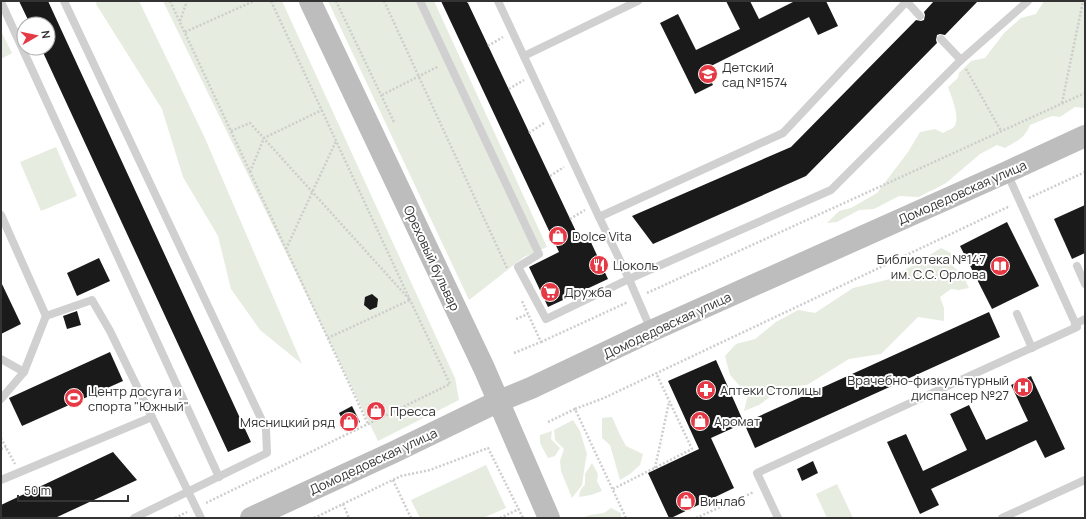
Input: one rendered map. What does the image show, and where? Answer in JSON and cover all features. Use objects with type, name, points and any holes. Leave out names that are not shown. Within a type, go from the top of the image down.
[{"type":"street","name":"Ореховый бульвар","points":[[310,1],[484,368],[549,518]]},
{"type":"street","name":"Домодедовская улица","points":[[251,518],[651,331],[1085,136]]},
{"type":"lane","points":[[64,1],[266,429],[267,453],[134,518]]},
{"type":"lane","points":[[420,1],[539,254],[518,267],[546,319],[629,279],[831,190],[961,60],[1028,1]]},
{"type":"lane","points":[[498,1],[638,298],[651,331]]},
{"type":"lane","points":[[524,56],[638,1]]},
{"type":"lane","points":[[599,217],[783,133],[907,1],[920,16]]},
{"type":"lane","points":[[1,2],[219,477]]},
{"type":"lane","points":[[941,39],[961,60]]},
{"type":"lane","points":[[778,518],[757,473],[1077,327],[1007,172]]},
{"type":"lane","points":[[1,215],[46,316],[24,372],[1,399]]},
{"type":"lane","points":[[1077,266],[1085,284]]},
{"type":"lane","points":[[46,316],[92,300],[110,331],[201,518]]},
{"type":"lane","points":[[1017,314],[1032,348]]},
{"type":"lane","points":[[1075,324],[1085,319]]},
{"type":"lane","points":[[1,359],[24,372]]},
{"type":"lane","points":[[1,480],[152,417]]},
{"type":"lane","points":[[1002,518],[1085,480]]},
{"type":"path","points":[[170,1],[368,424]]},
{"type":"path","points":[[180,22],[187,1]]},
{"type":"path","points":[[185,32],[254,1]]},
{"type":"path","points":[[175,518],[450,384],[271,1]]},
{"type":"path","points":[[336,1],[394,122]]},
{"type":"path","points":[[384,1],[508,270]]},
{"type":"path","points":[[1062,103],[1083,1]]},
{"type":"path","points":[[488,46],[512,32]]},
{"type":"path","points":[[961,60],[1001,131]]},
{"type":"path","points":[[382,95],[448,61]]},
{"type":"path","points":[[508,89],[532,75]]},
{"type":"path","points":[[514,353],[638,298],[1085,93]]},
{"type":"path","points":[[250,172],[264,138],[322,110]]},
{"type":"path","points":[[529,133],[552,118]]},
{"type":"path","points":[[231,131],[250,122],[410,300]]},
{"type":"path","points":[[286,249],[336,141]]},
{"type":"path","points":[[550,176],[573,161]]},
{"type":"path","points":[[548,422],[604,398],[1020,202],[1085,174]]},
{"type":"path","points":[[570,219],[593,205]]},
{"type":"path","points":[[521,299],[541,342]]},
{"type":"path","points":[[328,338],[410,300]]},
{"type":"path","points":[[516,319],[528,314]]},
{"type":"path","points":[[613,489],[692,449],[656,373]]},
{"type":"path","points":[[654,468],[670,402]]},
{"type":"path","points":[[575,410],[626,518]]},
{"type":"path","points":[[1,438],[19,473]]},
{"type":"path","points":[[1,449],[6,447]]},
{"type":"path","points":[[314,518],[401,476],[430,470],[488,448],[523,518]]},
{"type":"path","points":[[393,480],[411,518]]},
{"type":"path","points":[[696,518],[764,488]]},
{"type":"path","points":[[343,504],[349,518]]},
{"type":"path","points":[[500,518],[519,509]]},
{"type":"shaded area","points":[[97,1],[139,1],[204,136],[302,364],[260,330],[231,289],[218,236],[183,177],[162,109],[96,4]]},
{"type":"shaded area","points":[[163,1],[282,1],[455,378],[459,400],[378,441]]},
{"type":"shaded area","points":[[328,1],[434,1],[547,247],[524,257],[469,300]]},
{"type":"shaded area","points":[[1044,1],[1085,1],[1085,108],[1075,107],[1060,117],[1052,116],[1030,125],[1026,133],[1017,141],[1005,148],[997,145],[980,154],[946,183],[919,197],[899,196],[874,209],[859,210],[837,222],[827,223],[839,211],[851,208],[877,193],[908,152],[920,132],[935,129],[943,133],[954,127],[956,123],[956,113],[948,87],[958,78],[959,73],[971,61],[985,58],[1004,33],[1021,18],[1036,14]]},
{"type":"shaded area","points":[[1,31],[12,53],[1,59]]},
{"type":"shaded area","points":[[56,147],[77,196],[41,211],[20,162]]},
{"type":"shaded area","points":[[941,248],[951,253],[952,265],[964,277],[969,288],[959,290],[951,289],[940,297],[944,308],[944,321],[918,317],[881,354],[849,359],[807,385],[784,387],[759,405],[744,411],[748,395],[730,375],[725,356],[736,344],[755,339],[776,322],[798,310],[815,313],[853,288],[890,279]]},
{"type":"shaded area","points":[[612,417],[626,446],[643,454],[640,465],[620,480],[610,445],[602,438],[602,418]]},
{"type":"shaded area","points":[[573,420],[580,431],[587,454],[582,485],[572,498],[561,471],[560,461],[564,449],[555,440],[554,430]]},
{"type":"shaded area","points":[[552,431],[551,439],[560,448],[555,456],[548,458],[540,443],[540,435]]},
{"type":"shaded area","points":[[592,463],[598,474],[597,481],[602,491],[579,497],[580,491],[585,484],[585,474]]},
{"type":"shaded area","points":[[486,465],[506,508],[483,518],[420,518],[411,500]]},
{"type":"shaded area","points":[[837,484],[853,518],[827,518],[816,494]]},
{"type":"shaded area","points":[[611,508],[621,513],[621,518],[582,518],[604,513]]},
{"type":"building","points":[[19,1],[48,1],[55,16],[26,16]]},
{"type":"building","points":[[441,1],[467,1],[581,242],[589,238],[608,279],[548,307],[529,267],[559,252]]},
{"type":"building","points":[[726,1],[750,1],[759,19],[795,1],[826,1],[838,26],[818,35],[809,17],[705,69],[713,85],[695,94],[660,23],[678,14],[696,50],[740,29]]},
{"type":"building","points":[[934,1],[978,1],[945,35],[937,35],[937,43],[806,176],[653,244],[632,216],[791,147],[916,20],[924,20],[924,12]]},
{"type":"building","points":[[56,18],[251,442],[228,452],[45,56],[56,56]]},
{"type":"building","points":[[1085,205],[1085,253],[1072,259],[1054,219]]},
{"type":"building","points":[[1007,222],[1039,286],[992,309],[960,246]]},
{"type":"building","points":[[99,258],[110,281],[77,296],[67,273]]},
{"type":"building","points":[[1,282],[21,324],[1,334]]},
{"type":"building","points":[[372,294],[378,299],[377,307],[370,310],[364,305],[365,297]]},
{"type":"building","points":[[77,311],[81,325],[67,329],[63,316]]},
{"type":"building","points":[[989,312],[1000,337],[755,448],[744,423]]},
{"type":"building","points":[[110,352],[123,381],[22,426],[9,398]]},
{"type":"building","points":[[716,360],[744,423],[711,438],[734,488],[669,518],[648,473],[699,449],[668,381]]},
{"type":"building","points":[[1031,376],[1065,449],[1045,458],[1036,440],[931,489],[939,505],[920,514],[887,442],[906,434],[923,471],[967,450],[950,414],[969,405],[986,440],[1028,421],[1011,385]]},
{"type":"building","points":[[352,406],[360,422],[347,429],[339,413]]},
{"type":"building","points":[[113,452],[137,480],[55,518],[1,518],[1,505]]},
{"type":"building","points":[[813,461],[818,473],[802,481],[797,469]]},
{"type":"place","name":"Детский сад №1574","points":[[708,74]]},
{"type":"place","name":"Dolce Vita","points":[[558,236]]},
{"type":"place","name":"Цоколь","points":[[599,265]]},
{"type":"place","name":"Библиотека №147 им. С.С. Орлова","points":[[1000,266]]},
{"type":"place","name":"Дружба","points":[[550,292]]},
{"type":"place","name":"Врачебно-физкультурный диспансер №27","points":[[1023,387]]},
{"type":"place","name":"Аптеки Столицы","points":[[706,390]]},
{"type":"place","name":"Центр досуга и спорта \"Южный\"","points":[[74,398]]},
{"type":"place","name":"Пресса","points":[[376,411]]},
{"type":"place","name":"Аромат","points":[[700,421]]},
{"type":"place","name":"Мясницкий ряд","points":[[349,422]]},
{"type":"place","name":"Винлаб","points":[[686,501]]}]
